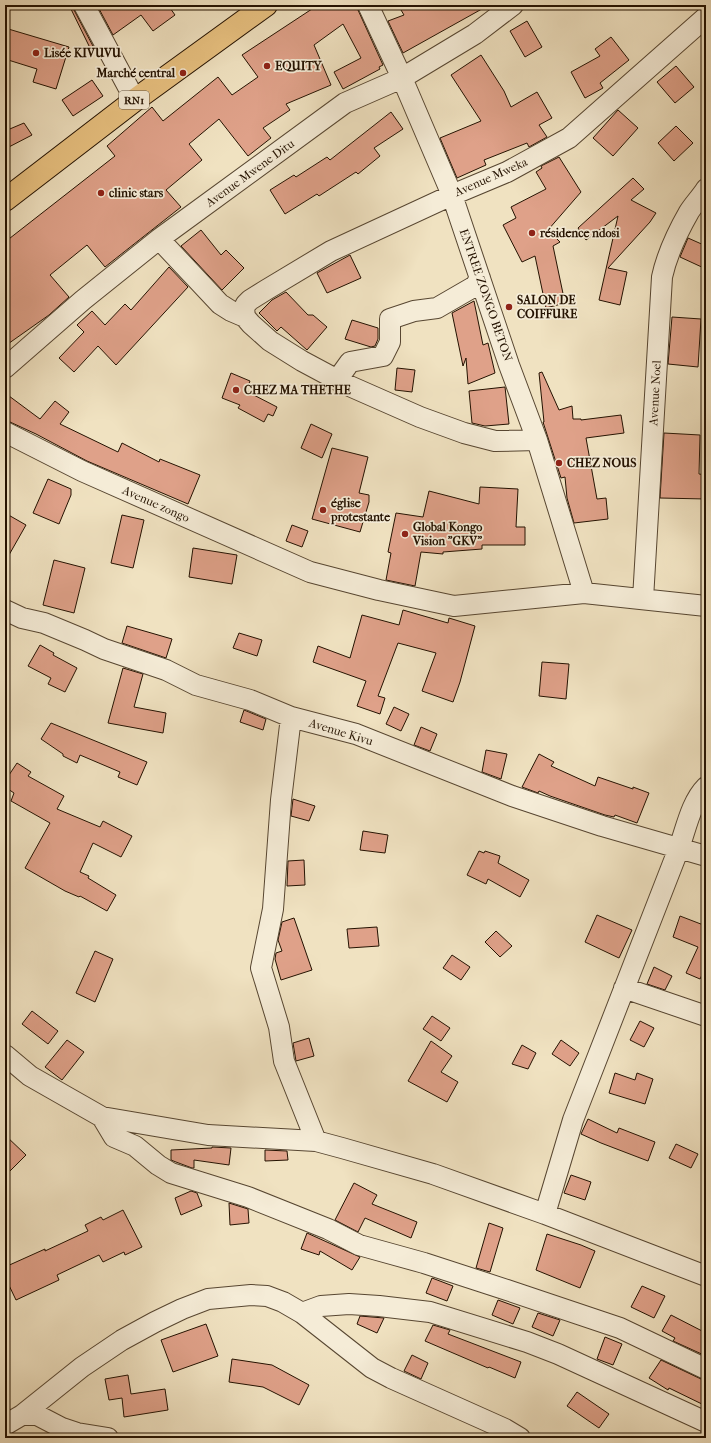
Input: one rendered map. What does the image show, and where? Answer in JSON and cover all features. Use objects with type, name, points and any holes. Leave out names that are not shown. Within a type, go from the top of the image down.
[{"type":"highway","name":"RN1","points":[[5,200],[135,100],[266,5]]},
{"type":"street","points":[[84,5],[135,100]]},
{"type":"street","name":"ENTREE ZONGO BETON","points":[[368,5],[402,78],[452,195],[510,365],[538,440],[584,593]]},
{"type":"street","name":"Avenue Mwene Ditu","points":[[5,368],[83,300],[159,239],[345,103],[402,78],[474,34],[513,5]]},
{"type":"street","name":"Avenue Mweka","points":[[248,308],[331,251],[452,195],[507,172],[569,138],[706,17]]},
{"type":"street","name":"Avenue Noel","points":[[643,599],[662,278],[666,259],[679,232],[690,211],[704,193]]},
{"type":"street","points":[[159,239],[220,304],[231,311],[248,308],[251,324],[270,341],[302,362],[337,380],[420,417],[464,433],[495,441],[538,440]]},
{"type":"street","points":[[337,380],[350,362],[383,356],[390,342],[390,319],[414,311],[437,308],[475,286],[480,278]]},
{"type":"street","name":"Avenue zongo","points":[[5,432],[82,471],[310,572],[379,590],[454,606],[584,593],[706,606]]},
{"type":"street","name":"Avenue Kivu","points":[[5,610],[22,618],[44,623],[104,649],[166,670],[196,685],[250,700],[291,717],[356,734],[512,796],[602,826],[706,856]]},
{"type":"street","points":[[291,717],[281,800],[273,909],[262,968],[279,1027],[284,1061],[316,1141]]},
{"type":"street","points":[[545,1214],[573,1120],[694,806],[701,792],[706,787]]},
{"type":"street","points":[[624,988],[706,1016]]},
{"type":"street","points":[[5,1055],[30,1076],[102,1117],[208,1135],[316,1141],[434,1174],[545,1214],[706,1276]]},
{"type":"street","points":[[102,1117],[114,1137],[135,1146],[158,1165],[171,1173],[248,1198],[328,1229],[359,1245],[477,1280],[620,1328],[706,1369]]},
{"type":"street","points":[[5,1425],[22,1415],[82,1367],[122,1340],[182,1309],[208,1299],[251,1295],[267,1296],[283,1302],[302,1313],[372,1368],[505,1429],[520,1438]]},
{"type":"street","points":[[302,1313],[321,1306],[349,1304],[430,1312],[527,1342],[558,1354],[706,1422]]},
{"type":"street","points":[[22,1415],[37,1415],[70,1430],[108,1438]]},
{"type":"building","points":[[69,5],[73,5],[74,10],[94,48],[91,50]]},
{"type":"building","points":[[97,5],[168,5],[175,15],[153,31],[141,15],[113,35]]},
{"type":"building","points":[[318,5],[357,5],[383,65],[379,67],[380,69],[343,89],[334,72],[361,58],[343,24],[314,45],[331,85],[286,104],[290,110],[263,128],[271,138],[248,156],[219,119],[189,144],[202,160],[166,190],[181,207],[105,267],[87,245],[50,275],[69,297],[49,315],[5,346],[5,242],[115,156],[107,146],[152,107],[163,121],[218,77],[232,95],[258,77],[242,55]]},
{"type":"building","points":[[398,5],[489,5],[403,53],[388,21],[404,15]]},
{"type":"building","points":[[527,21],[542,47],[525,57],[510,31]]},
{"type":"building","name":"Lisée KIVUVU","points":[[5,28],[69,47],[56,89],[33,82],[37,69],[5,59]]},
{"type":"building","points":[[611,37],[629,60],[600,83],[603,88],[585,98],[571,72],[600,56],[595,49]]},
{"type":"building","points":[[481,55],[504,91],[511,107],[537,92],[552,118],[539,125],[547,137],[529,147],[527,143],[484,160],[486,165],[457,178],[440,138],[481,121],[451,75]]},
{"type":"building","points":[[676,66],[694,87],[675,103],[657,82]]},
{"type":"building","points":[[92,80],[103,96],[73,116],[62,100]]},
{"type":"building","points":[[618,110],[638,128],[613,156],[593,138]]},
{"type":"building","points":[[391,112],[403,129],[374,148],[380,156],[358,174],[356,172],[319,196],[317,194],[285,214],[270,190],[294,175],[296,177],[327,157],[330,160]]},
{"type":"building","points":[[24,123],[32,135],[5,149],[5,131]]},
{"type":"building","points":[[676,126],[693,143],[674,161],[658,143]]},
{"type":"building","points":[[559,157],[581,192],[548,230],[560,242],[553,246],[565,303],[546,308],[535,256],[522,262],[503,225],[516,218],[511,207],[546,189],[536,172],[542,168],[541,166]]},
{"type":"building","points":[[633,178],[644,189],[631,200],[656,213],[650,222],[608,268],[627,272],[620,305],[599,300],[618,216],[586,240],[578,228]]},
{"type":"building","points":[[201,230],[221,255],[226,250],[244,268],[222,290],[181,246]]},
{"type":"building","points":[[688,238],[706,246],[706,269],[680,257]]},
{"type":"building","points":[[350,255],[361,278],[327,293],[317,273]]},
{"type":"building","points":[[169,267],[188,287],[116,365],[98,346],[74,372],[59,358],[84,332],[77,325],[92,311],[105,325],[125,304],[131,310]]},
{"type":"building","points":[[286,292],[308,315],[313,315],[327,327],[307,350],[281,327],[277,331],[259,313],[272,300]]},
{"type":"building","points":[[474,301],[483,345],[488,343],[495,373],[468,384],[466,358],[463,366],[452,313]]},
{"type":"building","points":[[672,317],[701,319],[698,367],[668,364]]},
{"type":"building","points":[[352,320],[378,328],[378,339],[375,346],[371,347],[345,339]]},
{"type":"building","points":[[397,368],[415,370],[412,392],[395,390]]},
{"type":"building","points":[[542,372],[559,410],[572,406],[573,419],[581,420],[621,415],[624,433],[586,438],[597,499],[606,498],[608,519],[574,523],[567,498],[565,477],[561,478],[543,422],[539,373]]},
{"type":"building","points":[[231,373],[250,381],[246,391],[277,407],[273,416],[268,414],[264,422],[238,408],[240,405],[222,398]]},
{"type":"building","points":[[505,387],[509,424],[485,426],[472,423],[469,391]]},
{"type":"building","points":[[5,393],[40,419],[55,401],[69,412],[60,424],[118,452],[122,443],[159,462],[160,459],[200,475],[188,504],[87,461],[36,434],[5,421]]},
{"type":"building","points":[[311,424],[332,434],[322,458],[301,448]]},
{"type":"building","points":[[664,433],[700,435],[699,474],[706,475],[706,499],[660,498]]},
{"type":"building","points":[[332,448],[368,457],[359,493],[369,495],[369,502],[360,532],[312,519]]},
{"type":"building","points":[[48,479],[71,489],[71,495],[59,524],[33,513]]},
{"type":"building","points":[[480,487],[518,489],[516,527],[525,527],[525,545],[482,545],[482,549],[443,552],[443,554],[421,552],[415,586],[386,580],[391,553],[388,552],[396,513],[423,517],[429,491],[479,504]]},
{"type":"building","points":[[5,513],[26,525],[5,562]]},
{"type":"building","points":[[122,515],[144,520],[133,568],[111,563]]},
{"type":"building","points":[[292,525],[308,531],[302,547],[286,541]]},
{"type":"building","points":[[193,548],[237,555],[232,584],[189,577]]},
{"type":"building","points":[[54,560],[85,568],[74,613],[43,605]]},
{"type":"building","points":[[403,610],[448,623],[449,618],[475,626],[453,702],[422,691],[436,653],[398,643],[378,696],[385,698],[380,714],[357,706],[366,681],[313,662],[318,646],[350,658],[362,615],[399,625]]},
{"type":"building","points":[[127,626],[172,639],[166,658],[122,643]]},
{"type":"building","points":[[239,633],[262,640],[257,656],[233,648]]},
{"type":"building","points":[[40,645],[54,653],[53,655],[77,668],[65,692],[48,684],[51,678],[28,666]]},
{"type":"building","points":[[542,662],[569,664],[566,699],[539,696]]},
{"type":"building","points":[[123,668],[143,674],[134,707],[166,713],[163,733],[108,723]]},
{"type":"building","points":[[394,707],[409,714],[401,731],[386,724]]},
{"type":"building","points":[[244,710],[266,719],[263,730],[240,722]]},
{"type":"building","points":[[51,723],[147,762],[137,785],[118,777],[120,772],[80,755],[77,763],[63,756],[63,754],[41,739]]},
{"type":"building","points":[[421,727],[437,734],[430,751],[414,745]]},
{"type":"building","points":[[486,750],[507,754],[501,779],[482,772]]},
{"type":"building","points":[[539,754],[554,762],[551,766],[595,786],[598,777],[649,793],[637,823],[615,815],[614,817],[605,815],[539,791],[538,793],[522,787]]},
{"type":"building","points":[[17,763],[31,772],[28,776],[64,796],[57,809],[100,827],[103,821],[132,836],[121,857],[93,843],[80,872],[89,876],[88,878],[116,895],[107,911],[80,896],[79,897],[65,891],[25,868],[50,823],[11,801],[14,793],[5,787],[5,781]]},
{"type":"building","points":[[293,799],[315,806],[309,821],[291,816]]},
{"type":"building","points":[[363,831],[388,835],[385,853],[360,850]]},
{"type":"building","points":[[479,851],[484,853],[485,851],[500,856],[498,863],[529,880],[520,897],[488,879],[486,884],[467,875]]},
{"type":"building","points":[[304,860],[305,885],[287,886],[288,861]]},
{"type":"building","points":[[597,915],[632,930],[619,958],[585,942]]},
{"type":"building","points":[[680,916],[706,926],[706,967],[700,979],[686,973],[698,947],[673,937]]},
{"type":"building","points":[[294,918],[312,970],[281,980],[275,959],[276,953],[282,951],[278,940],[282,922]]},
{"type":"building","points":[[377,927],[379,946],[349,948],[347,929]]},
{"type":"building","points":[[496,931],[512,946],[500,957],[485,942]]},
{"type":"building","points":[[95,951],[113,959],[95,1002],[76,993]]},
{"type":"building","points":[[452,955],[470,967],[461,980],[443,968]]},
{"type":"building","points":[[654,967],[672,976],[665,990],[647,984]]},
{"type":"building","points":[[32,1011],[58,1031],[48,1044],[22,1024]]},
{"type":"building","points":[[432,1016],[450,1028],[441,1041],[423,1029]]},
{"type":"building","points":[[640,1021],[654,1028],[644,1047],[630,1040]]},
{"type":"building","points":[[309,1038],[314,1056],[296,1061],[293,1043]]},
{"type":"building","points":[[67,1040],[84,1052],[62,1080],[45,1067]]},
{"type":"building","points":[[561,1040],[579,1053],[570,1066],[552,1054]]},
{"type":"building","points":[[431,1041],[452,1056],[441,1072],[458,1082],[447,1102],[408,1081]]},
{"type":"building","points":[[522,1045],[536,1053],[528,1069],[512,1064]]},
{"type":"building","points":[[615,1073],[635,1080],[637,1073],[653,1079],[645,1104],[609,1093]]},
{"type":"building","points":[[588,1119],[617,1133],[619,1128],[655,1142],[648,1161],[581,1134]]},
{"type":"building","points":[[5,1135],[26,1155],[5,1176]]},
{"type":"building","points":[[676,1144],[698,1154],[691,1168],[669,1158]]},
{"type":"building","points":[[212,1147],[231,1148],[229,1165],[194,1160],[194,1168],[192,1168],[171,1160],[171,1150]]},
{"type":"building","points":[[265,1150],[287,1151],[288,1160],[265,1161]]},
{"type":"building","points":[[571,1175],[591,1182],[585,1200],[564,1193]]},
{"type":"building","points":[[354,1183],[377,1195],[372,1204],[417,1222],[411,1238],[365,1218],[358,1232],[335,1220]]},
{"type":"building","points":[[191,1191],[197,1193],[202,1206],[181,1215],[175,1198]]},
{"type":"building","points":[[229,1203],[248,1209],[249,1223],[230,1225]]},
{"type":"building","points":[[123,1210],[142,1247],[125,1255],[124,1252],[103,1262],[99,1255],[57,1275],[59,1280],[16,1300],[5,1277],[5,1267],[45,1249],[45,1251],[88,1231],[85,1225],[101,1217],[103,1220]]},
{"type":"building","points":[[489,1223],[503,1228],[490,1272],[476,1268]]},
{"type":"building","points":[[307,1233],[360,1257],[352,1270],[320,1251],[319,1255],[301,1249]]},
{"type":"building","points":[[547,1234],[595,1251],[580,1288],[536,1270]]},
{"type":"building","points":[[432,1278],[453,1286],[447,1301],[426,1293]]},
{"type":"building","points":[[642,1286],[665,1296],[654,1318],[631,1307]]},
{"type":"building","points":[[498,1300],[520,1308],[513,1324],[492,1315]]},
{"type":"building","points":[[538,1313],[560,1320],[553,1336],[532,1327]]},
{"type":"building","points":[[671,1315],[706,1333],[706,1356],[673,1341],[675,1338],[662,1331]]},
{"type":"building","points":[[360,1316],[384,1318],[377,1333],[357,1324]]},
{"type":"building","points":[[206,1324],[218,1356],[173,1372],[161,1340]]},
{"type":"building","points":[[433,1325],[450,1330],[448,1334],[521,1362],[515,1378],[425,1341]]},
{"type":"building","points":[[605,1337],[622,1344],[613,1365],[597,1359]]},
{"type":"building","points":[[412,1355],[428,1363],[421,1379],[404,1371]]},
{"type":"building","points":[[232,1359],[272,1365],[309,1385],[299,1405],[263,1387],[229,1382]]},
{"type":"building","points":[[661,1360],[706,1380],[706,1406],[669,1388],[668,1390],[649,1378]]},
{"type":"building","points":[[128,1375],[131,1394],[165,1389],[168,1410],[124,1417],[122,1398],[109,1400],[105,1379]]},
{"type":"building","points":[[577,1392],[609,1414],[599,1428],[567,1406]]},
{"type":"place","name":"Lisée KIVUVU","points":[[36,53]]},
{"type":"place","name":"EQUITY","points":[[267,66]]},
{"type":"place","name":"Marché central","points":[[183,73]]},
{"type":"place","name":"clinic stars","points":[[101,193]]},
{"type":"place","name":"résidence ndosi","points":[[532,233]]},
{"type":"place","name":"SALON DE COIFFURE","points":[[509,307]]},
{"type":"place","name":"CHEZ MA THETHE","points":[[236,390]]},
{"type":"place","name":"CHEZ NOUS","points":[[559,463]]},
{"type":"place","name":"église protestante","points":[[323,510]]},
{"type":"place","name":"Global Kongo Vision \"GKV\"","points":[[405,534]]}]
